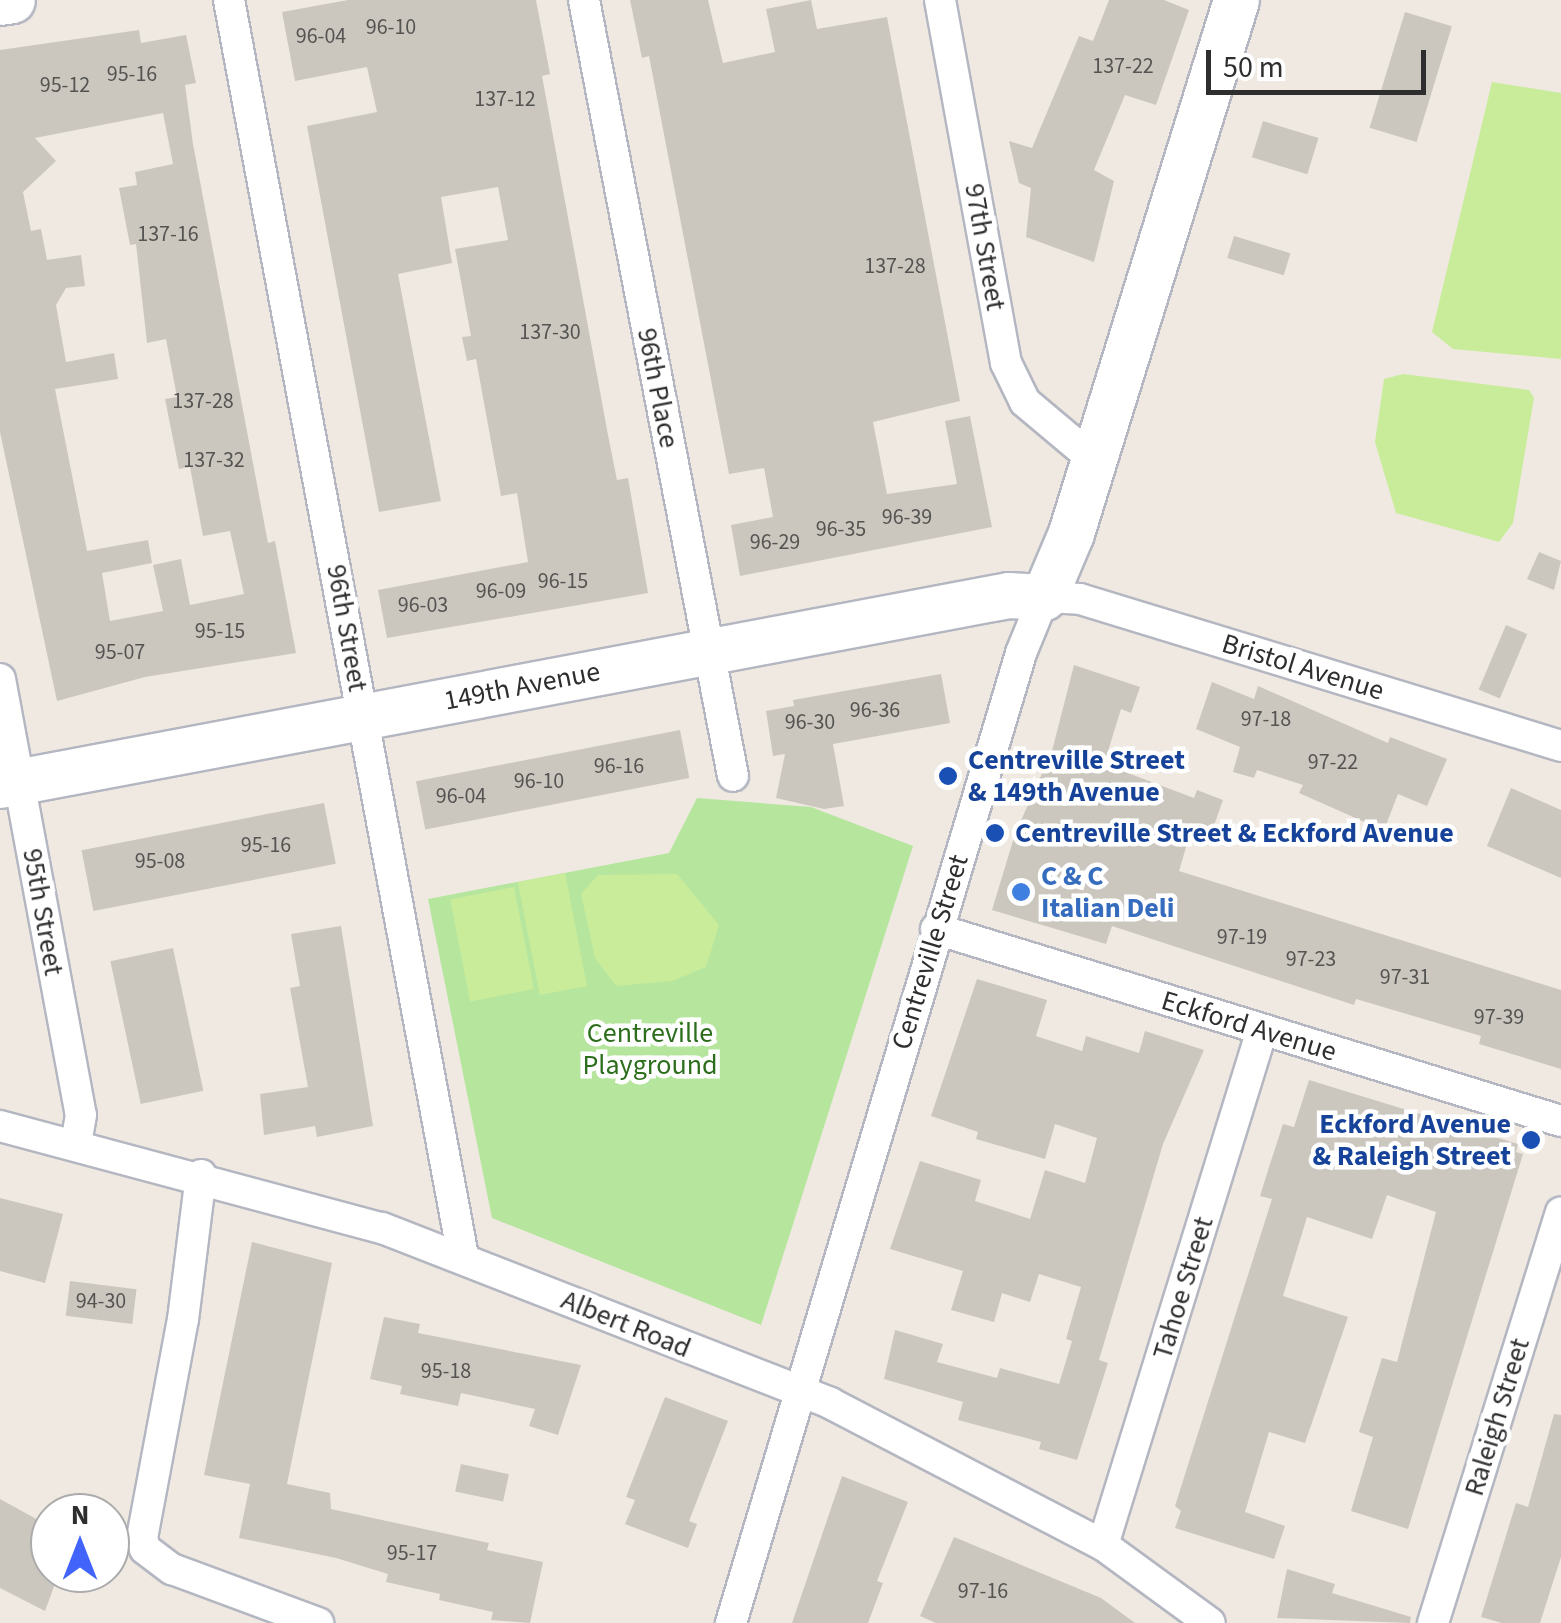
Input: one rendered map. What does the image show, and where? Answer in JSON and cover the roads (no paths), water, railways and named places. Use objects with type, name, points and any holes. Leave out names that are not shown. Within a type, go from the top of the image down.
[{"type":"street","points":[[0,2],[12,0]]},
{"type":"street","name":"96th Street","points":[[229,0],[463,1257]]},
{"type":"street","name":"96th Place","points":[[584,0],[732,776]]},
{"type":"street","name":"97th Street","points":[[940,0],[1006,363],[1025,402],[1094,460]]},
{"type":"street","name":"Centreville Street","points":[[731,1623],[1020,653],[1094,460],[1236,0]]},
{"type":"street","name":"149th Avenue","points":[[10,783],[1008,595],[1044,597]]},
{"type":"street","name":"Bristol Avenue","points":[[1044,597],[1080,599],[1561,746]]},
{"type":"street","name":"95th Street","points":[[0,680],[10,783],[81,1116],[76,1144]]},
{"type":"street","name":"Eckford Avenue","points":[[936,929],[1561,1121]]},
{"type":"street","name":"Tahoe Street","points":[[1102,1545],[1262,1030]]},
{"type":"street","name":"Albert Road","points":[[0,1126],[200,1176],[463,1257],[798,1392],[1102,1545],[1210,1623]]},
{"type":"street","points":[[200,1176],[183,1319],[142,1526],[145,1549],[172,1569],[318,1623]]},
{"type":"street","name":"Raleigh Street","points":[[1434,1623],[1561,1212]]},
{"type":"place","name":"Centreville Street & 149th Avenue","points":[[948,776]]},
{"type":"place","name":"Centreville Street & Eckford Avenue","points":[[995,833]]},
{"type":"place","name":"C & C Italian Deli","points":[[1021,892]]},
{"type":"place","name":"Eckford Avenue & Raleigh Street","points":[[1531,1140]]},
{"type":"park label","name":"Centreville Playground","points":[[650,1049]]}]
